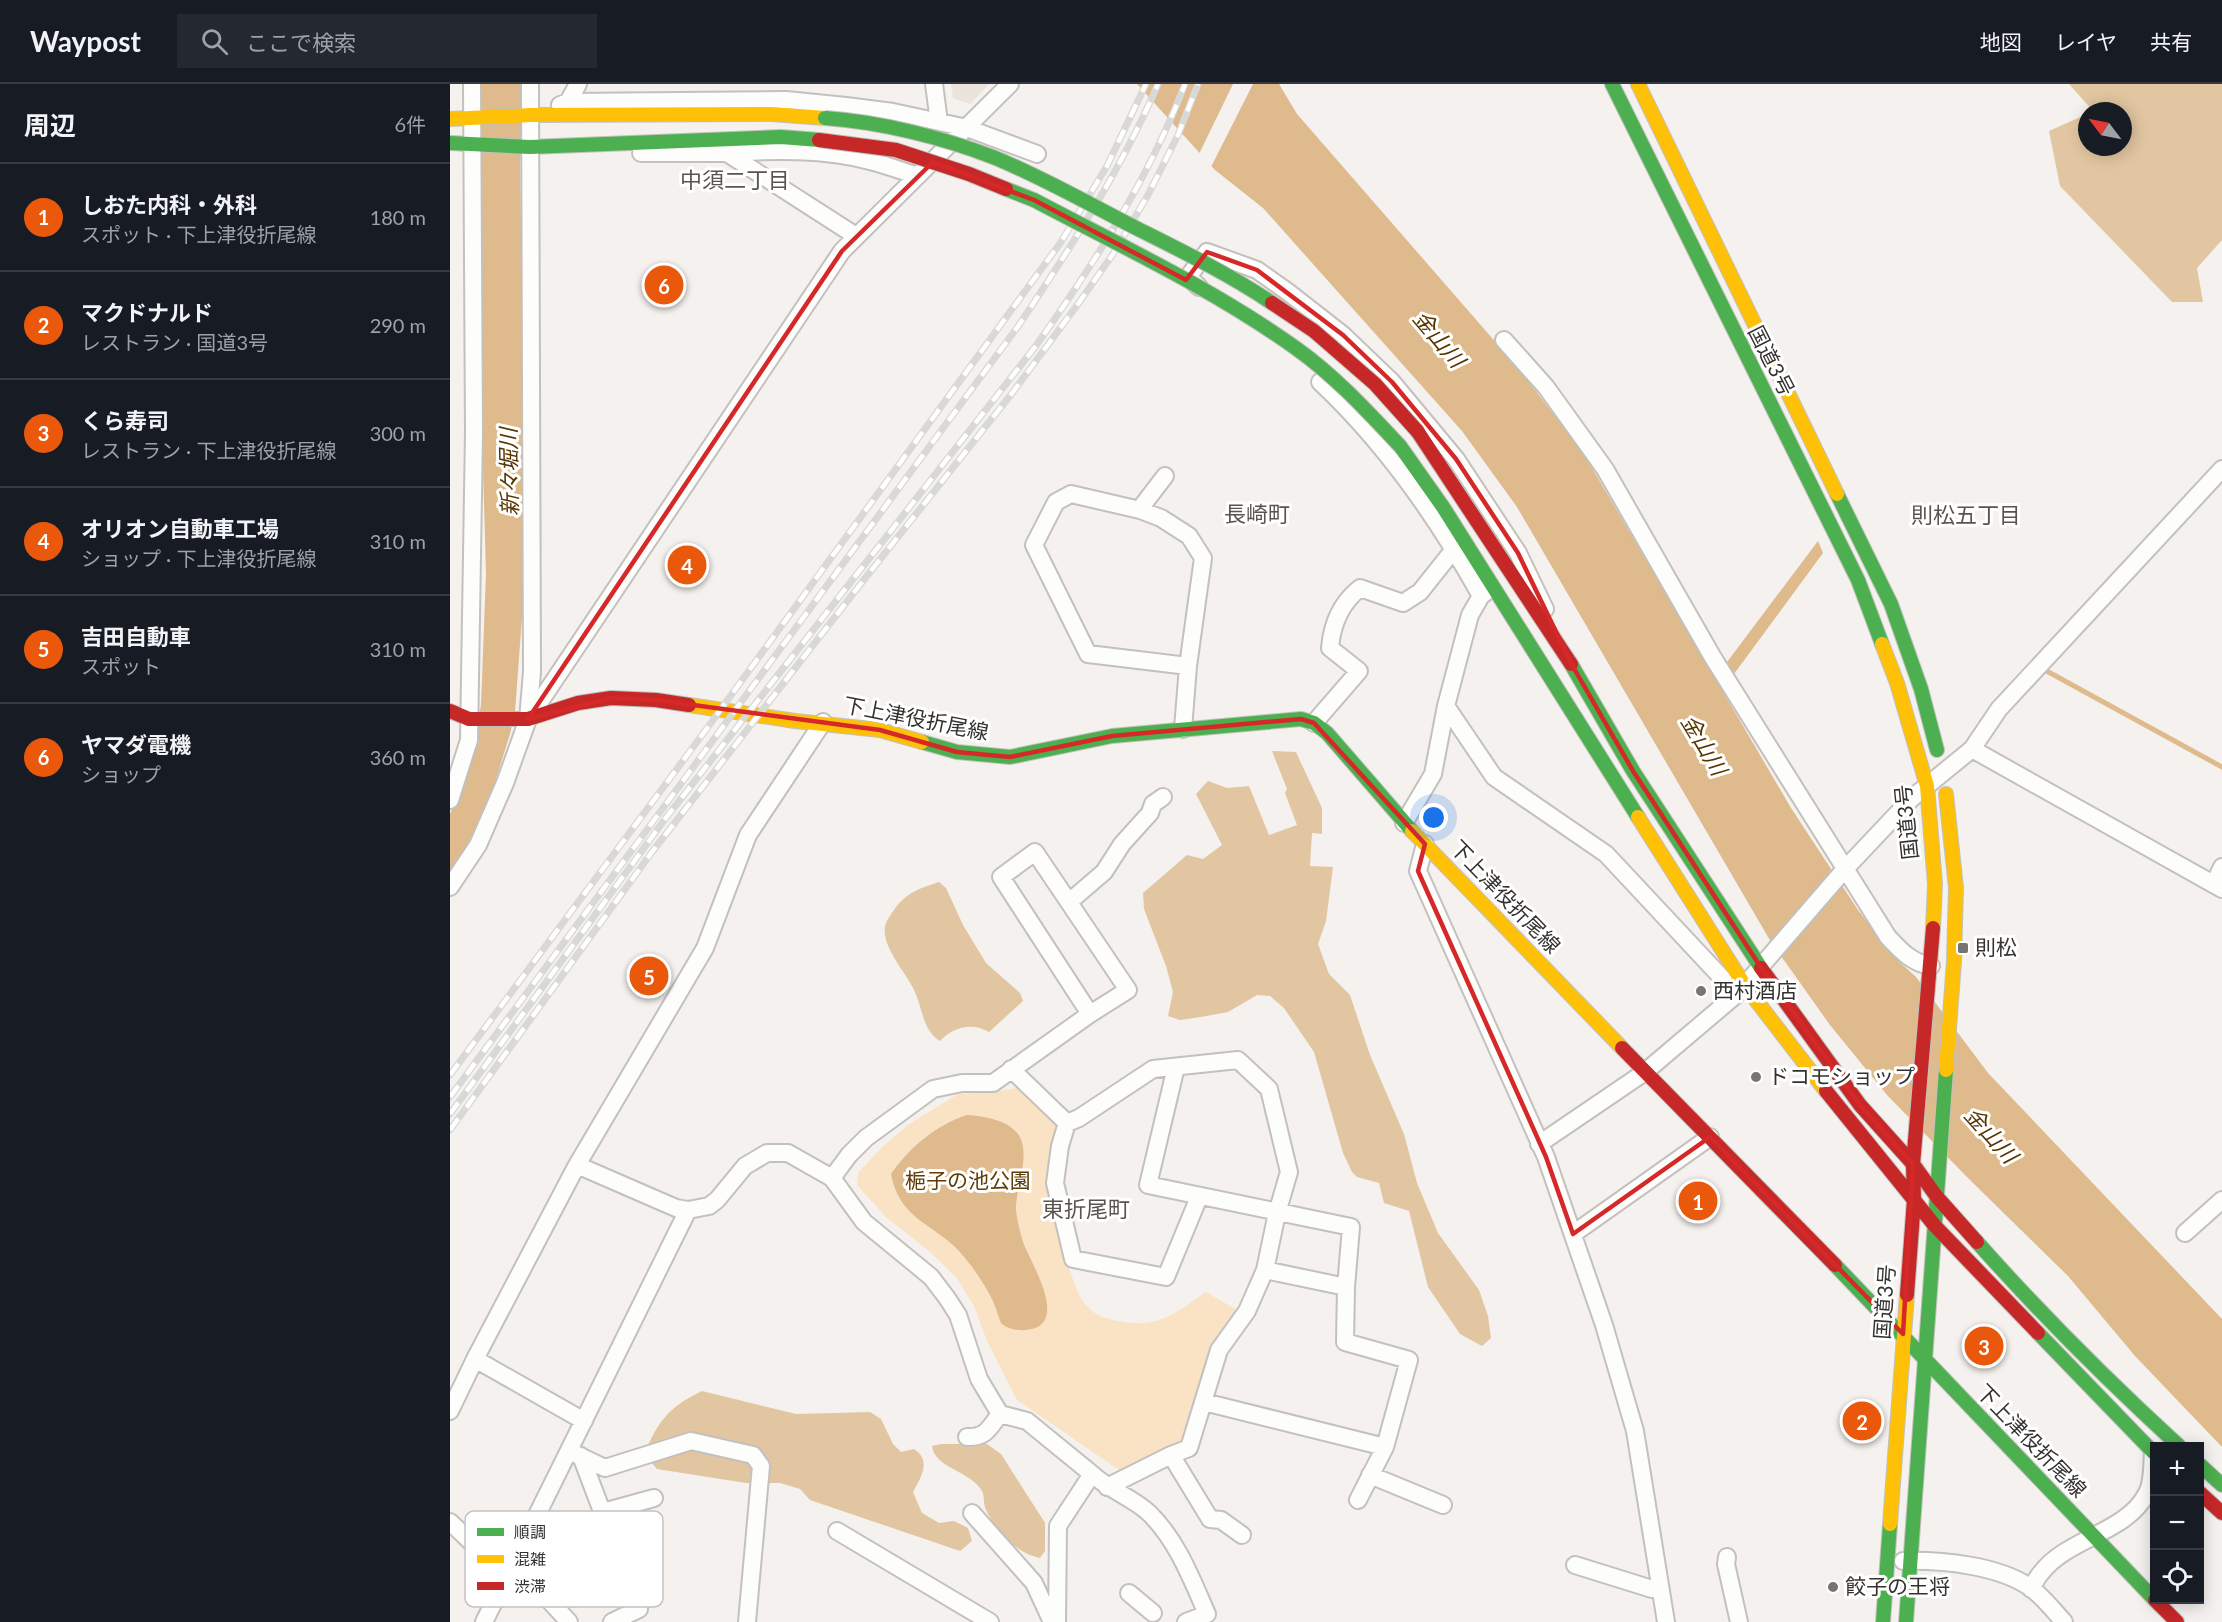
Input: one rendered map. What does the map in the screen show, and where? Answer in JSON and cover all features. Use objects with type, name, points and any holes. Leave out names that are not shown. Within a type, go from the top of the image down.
[{"type":"main road","name":"国道3号","points":[[1612,84],[1858,580],[1897,683],[1927,786],[1935,884],[1930,971],[1913,1164],[1914,1200],[1883,1622]]},
{"type":"main road","name":"国道3号","points":[[1638,84],[1891,604],[1921,689],[1943,774],[1953,844],[1957,900],[1953,1000],[1906,1622]]},
{"type":"main road","points":[[450,119],[531,115],[771,114],[825,117],[915,133],[992,157],[1053,185],[1246,285],[1314,331],[1375,384],[1418,432],[1572,665],[1633,771],[1760,966],[1860,1105],[2009,1278],[2116,1388],[2175,1442]]},
{"type":"main road","points":[[450,143],[530,147],[781,137],[896,150],[969,174],[1034,200],[1237,308],[1299,350],[1364,407],[1400,446],[1443,507],[1487,592],[1741,990],[1935,1226],[2150,1449]]},
{"type":"main road","name":"下上津役折尾線","points":[[450,711],[473,719],[528,719],[578,703],[610,698],[656,700],[880,730],[957,752],[1010,757],[1112,736],[1301,719],[1314,723],[1327,733],[1404,823],[1903,1334],[1926,1362],[2150,1594]]},
{"type":"main road","points":[[2204,1469],[2222,1485]]},
{"type":"main road","points":[[2202,1496],[2222,1513]]},
{"type":"main road","name":"下上津役折尾線","points":[[2160,1604],[2177,1622]]},
{"type":"street","points":[[450,800],[473,719],[472,84]]},
{"type":"street","points":[[528,719],[532,672],[530,84]]},
{"type":"street","points":[[568,102],[578,84]]},
{"type":"street","points":[[934,84],[939,122]]},
{"type":"street","points":[[450,887],[478,845],[505,783],[528,719],[842,251],[1010,84]]},
{"type":"street","points":[[531,115],[568,102],[786,100],[858,107],[967,128],[1037,154]]},
{"type":"street","points":[[530,147],[575,153],[766,151],[817,153],[869,160],[918,176]]},
{"type":"street","points":[[727,153],[856,236]]},
{"type":"street","points":[[1404,823],[1433,774],[1446,706],[1470,615],[1487,592],[1378,441],[1335,396],[1281,346],[1225,310],[1188,277],[1207,252],[1257,270],[1343,335],[1392,382],[1456,459],[1518,553],[1572,665]]},
{"type":"street","points":[[1504,340],[1546,387],[1605,469],[1712,656],[1845,869],[1896,945],[1903,954],[1930,971]]},
{"type":"street","points":[[1539,1144],[1645,1072],[1741,990],[1845,869],[1927,786],[1972,749],[1999,709],[2222,469]]},
{"type":"street","points":[[1139,510],[1165,476]]},
{"type":"street","points":[[1183,729],[1188,666],[1203,558],[1189,536],[1161,518],[1139,510],[1071,494],[1056,502],[1034,545],[1088,654],[1188,666]]},
{"type":"street","points":[[1314,723],[1359,671],[1329,648],[1332,628],[1350,596],[1360,588],[1403,603],[1420,592],[1455,548]]},
{"type":"street","points":[[1446,706],[1494,777],[1606,854],[1741,990]]},
{"type":"street","points":[[450,1411],[577,1165],[705,948],[748,835],[823,722]]},
{"type":"street","points":[[1972,749],[2218,886],[2222,867]]},
{"type":"street","points":[[1069,902],[1104,872],[1122,844],[1150,813],[1153,804],[1163,797]]},
{"type":"street","points":[[1425,844],[1418,871],[1539,1144],[1604,1325],[1635,1431],[1666,1622]]},
{"type":"street","points":[[832,1178],[849,1155],[866,1138],[933,1089],[962,1083],[993,1083],[1128,990],[1035,852],[1001,877],[1090,1014]]},
{"type":"street","points":[[1067,1123],[1079,1118],[1153,1069],[1238,1060],[1269,1089],[1289,1172],[1277,1213],[1265,1270],[1247,1311],[1219,1350],[1189,1448],[1107,1487]]},
{"type":"street","points":[[1176,1067],[1148,1185],[1351,1227],[1346,1287],[1345,1342],[1409,1360],[1385,1447],[1358,1500]]},
{"type":"street","points":[[1011,1069],[1067,1123]]},
{"type":"street","points":[[1067,1123],[1060,1146],[1055,1183],[1073,1259],[1167,1277],[1199,1197]]},
{"type":"street","points":[[1573,1234],[1710,1137]]},
{"type":"street","points":[[577,1165],[676,1208],[688,1210],[709,1206],[717,1200],[745,1166],[767,1153],[788,1153],[832,1178],[864,1222],[931,1277],[947,1298],[958,1315],[979,1379],[1000,1414],[1027,1421],[1107,1487],[1149,1512],[1184,1562],[1207,1614],[1186,1622]]},
{"type":"street","points":[[2185,1233],[2222,1200]]},
{"type":"street","points":[[542,1511],[575,1454],[584,1421],[688,1210]]},
{"type":"street","points":[[1265,1270],[1346,1287]]},
{"type":"street","points":[[475,1359],[584,1421]]},
{"type":"street","points":[[1204,1402],[1385,1447]]},
{"type":"street","points":[[967,1437],[979,1438],[986,1433],[1000,1414]]},
{"type":"street","points":[[575,1454],[605,1468],[691,1442],[753,1455],[761,1466],[747,1622]]},
{"type":"street","points":[[575,1454],[603,1511]]},
{"type":"street","points":[[1171,1455],[1210,1519],[1221,1520],[1242,1535]]},
{"type":"street","points":[[1054,1622],[1058,1526],[1092,1474]]},
{"type":"street","points":[[1370,1475],[1443,1505]]},
{"type":"street","points":[[2031,1589],[2041,1572],[2055,1559],[2136,1510],[2149,1492],[2150,1484]]},
{"type":"street","points":[[607,1511],[654,1498]]},
{"type":"street","points":[[972,1513],[1034,1583],[1054,1622]]},
{"type":"street","points":[[450,1522],[465,1536]]},
{"type":"street","points":[[837,1531],[990,1622]]},
{"type":"street","points":[[1726,1557],[1739,1622]]},
{"type":"street","points":[[1887,1561],[1959,1565],[1999,1572],[2031,1589],[2064,1622]]},
{"type":"street","points":[[1575,1566],[1652,1589]]},
{"type":"street","points":[[1129,1593],[1156,1619]]},
{"type":"street","points":[[484,1622],[491,1607]]},
{"type":"street","points":[[555,1607],[569,1622]]},
{"type":"street","points":[[612,1622],[639,1609],[638,1607]]},
{"type":"highlighted area","points":[[933,162],[1034,200],[1186,280],[1207,252],[1257,270],[1343,335],[1392,382],[1456,459],[1518,553],[1572,665],[1633,771],[1760,966],[1860,1105],[1913,1164],[1903,1334],[1710,1137],[1573,1234],[1546,1157],[1418,871],[1425,844],[1314,723],[1301,719],[1112,736],[1010,757],[957,752],[880,730],[656,700],[611,698],[528,719],[842,251]]},
{"type":"shaded area","points":[[951,84],[989,84],[970,104],[953,98]]},
{"type":"shaded area","points":[[2069,84],[2222,84],[2222,240],[2197,268],[2203,302],[2172,302],[2060,186],[2049,131],[2078,118],[2078,156],[2132,156],[2132,102],[2085,102]]},
{"type":"shaded area","points":[[1272,751],[1296,752],[1322,808],[1322,834],[1312,833],[1310,866],[1333,867],[1326,921],[1318,944],[1329,974],[1350,995],[1370,1055],[1404,1134],[1417,1183],[1438,1233],[1479,1290],[1488,1316],[1491,1338],[1482,1346],[1460,1334],[1428,1287],[1409,1211],[1384,1203],[1379,1183],[1357,1177],[1352,1172],[1343,1153],[1314,1052],[1284,1008],[1270,996],[1257,995],[1228,1012],[1180,1020],[1168,1016],[1173,992],[1166,966],[1144,909],[1143,893],[1187,855],[1203,859],[1222,845],[1196,794],[1208,781],[1227,788],[1249,786],[1269,835],[1297,825],[1285,793],[1287,789]]},
{"type":"shaded area","points":[[939,882],[946,888],[963,925],[986,963],[1020,993],[1023,1001],[989,1032],[976,1027],[957,1029],[940,1041],[926,1025],[914,990],[891,951],[885,935],[885,927],[891,914],[905,898]]},
{"type":"shaded area","points":[[702,1391],[796,1414],[870,1412],[881,1419],[893,1444],[901,1452],[914,1449],[923,1459],[923,1469],[913,1492],[922,1513],[939,1523],[954,1521],[968,1528],[972,1541],[960,1551],[810,1500],[800,1489],[780,1483],[746,1483],[657,1469],[644,1454],[660,1423],[673,1409]]},
{"type":"shaded area","points":[[987,1444],[1001,1454],[1045,1523],[1045,1551],[1040,1558],[1015,1546],[1001,1533],[986,1510],[983,1493],[977,1484],[939,1460],[934,1453],[932,1446]]},
{"type":"green space","name":"梔子の池公園","points":[[1023,1087],[1056,1119],[1048,1189],[1068,1265],[1082,1300],[1089,1308],[1096,1314],[1109,1319],[1145,1323],[1175,1313],[1206,1292],[1240,1312],[1183,1444],[1122,1472],[1017,1400],[987,1341],[974,1306],[956,1277],[930,1252],[886,1217],[857,1185],[858,1173],[881,1148],[908,1125],[958,1094]]},
{"type":"water","name":"新々堀川","points":[[482,84],[522,84],[520,167],[524,390],[524,590],[515,712],[510,734],[486,811],[450,875],[450,814],[469,769],[481,705],[486,574],[482,433]]},
{"type":"water","name":"金山川","points":[[1137,84],[1279,84],[1297,114],[1519,369],[1584,454],[1791,808],[1858,910],[1895,958],[1916,977],[1988,1073],[2222,1319],[2222,1447],[2135,1356],[2068,1276],[1887,1095],[1830,1025],[1771,942],[1517,507],[1462,431],[1263,208],[1215,170]]},
{"type":"water","points":[[1818,541],[1823,553],[1734,674],[1727,662]]},
{"type":"water","points":[[967,1115],[1002,1122],[1014,1129],[1022,1142],[1023,1161],[1016,1210],[1023,1242],[1039,1278],[1047,1306],[1046,1317],[1039,1326],[1026,1330],[1009,1328],[1001,1323],[989,1294],[976,1273],[956,1248],[908,1209],[895,1188],[891,1174],[924,1138]]},
{"type":"pier","points":[[1233,84],[1253,84],[1210,169],[1198,156]]},
{"type":"waterway","points":[[2043,669],[2222,767]]},
{"type":"railway","points":[[450,1075],[705,731],[1061,242],[1107,166],[1146,84]]},
{"type":"railway","points":[[450,1097],[1019,325],[1076,237],[1111,177],[1144,116],[1158,84]]},
{"type":"railway","points":[[450,1114],[665,819],[1035,347],[1099,253],[1137,188],[1185,84]]},
{"type":"railway","points":[[450,1130],[652,852],[1013,392],[1078,304],[1113,254],[1148,195],[1178,135],[1198,84]]},
{"type":"traffic: fast","points":[[1612,84],[1858,580],[1882,644]]},
{"type":"traffic: fast","points":[[825,118],[867,123],[910,132],[953,143],[993,157],[1188,254],[1272,303]]},
{"type":"traffic: fast","points":[[450,143],[530,147],[781,137],[819,140]]},
{"type":"traffic: fast","points":[[1006,189],[1034,200],[1234,307],[1297,349],[1325,371],[1400,446]]},
{"type":"traffic: fast","points":[[1400,446],[1443,507],[1638,817]]},
{"type":"traffic: fast","points":[[1837,494],[1891,604],[1921,689],[1937,750]]},
{"type":"traffic: fast","points":[[1571,664],[1633,771],[1761,968]]},
{"type":"traffic: fast","points":[[922,742],[957,752],[1010,757],[1112,736],[1301,719],[1314,723],[1327,733],[1412,831]]},
{"type":"traffic: fast","points":[[1906,1622],[1946,1070]]},
{"type":"traffic: fast","points":[[1977,1242],[2075,1346],[2175,1442]]},
{"type":"traffic: fast","points":[[1835,1265],[2150,1595]]},
{"type":"traffic: fast","points":[[2038,1333],[2150,1449]]},
{"type":"traffic: fast","points":[[2204,1469],[2222,1485]]},
{"type":"traffic: fast","points":[[1883,1622],[1890,1524]]},
{"type":"traffic: slow","points":[[1638,84],[1837,494]]},
{"type":"traffic: slow","points":[[450,119],[531,115],[771,114],[825,118]]},
{"type":"traffic: slow","points":[[1882,644],[1897,683],[1927,786],[1935,884],[1933,928]]},
{"type":"traffic: slow","points":[[689,705],[795,721],[880,730],[922,742]]},
{"type":"traffic: slow","points":[[1946,794],[1956,888],[1954,961],[1946,1070]]},
{"type":"traffic: slow","points":[[1638,817],[1745,986],[1826,1091]]},
{"type":"traffic: slow","points":[[1412,831],[1622,1048]]},
{"type":"traffic: slow","points":[[1890,1524],[1907,1295]]},
{"type":"traffic: jam","points":[[819,140],[896,150],[1006,189]]},
{"type":"traffic: jam","points":[[1272,303],[1314,331],[1375,384],[1418,432]]},
{"type":"traffic: jam","points":[[1418,432],[1571,664]]},
{"type":"traffic: jam","points":[[450,711],[469,719],[528,719],[578,703],[611,698],[656,700],[689,705]]},
{"type":"traffic: jam","points":[[1907,1295],[1914,1200],[1913,1164],[1933,928]]},
{"type":"traffic: jam","points":[[1761,968],[1860,1105],[1913,1164],[1937,1197],[1977,1242]]},
{"type":"traffic: jam","points":[[1622,1048],[1835,1265]]},
{"type":"traffic: jam","points":[[1826,1091],[1935,1226],[2038,1333]]},
{"type":"traffic: jam","points":[[2203,1496],[2222,1513]]},
{"type":"traffic: jam","points":[[2159,1604],[2177,1622]]},
{"type":"place","name":"ヤマダ電機","points":[[664,285]]},
{"type":"place","name":"オリオン自動車工場","points":[[687,565]]},
{"type":"place","name":"則松","points":[[1963,948]]},
{"type":"place","name":"吉田自動車","points":[[649,976]]},
{"type":"place","name":"西村酒店","points":[[1701,991]]},
{"type":"place","name":"ドコモショップ","points":[[1756,1077]]},
{"type":"place","name":"しおた内科・外科","points":[[1698,1201]]},
{"type":"place","name":"くら寿司","points":[[1984,1346]]},
{"type":"place","name":"マクドナルド","points":[[1862,1421]]},
{"type":"place","name":"餃子の王将","points":[[1833,1587]]},
{"type":"district","name":"中須二丁目","points":[[735,180]]},
{"type":"district","name":"長崎町","points":[[1257,514]]},
{"type":"district","name":"則松五丁目","points":[[1966,515]]},
{"type":"district","name":"東折尾町","points":[[1086,1209]]}]
